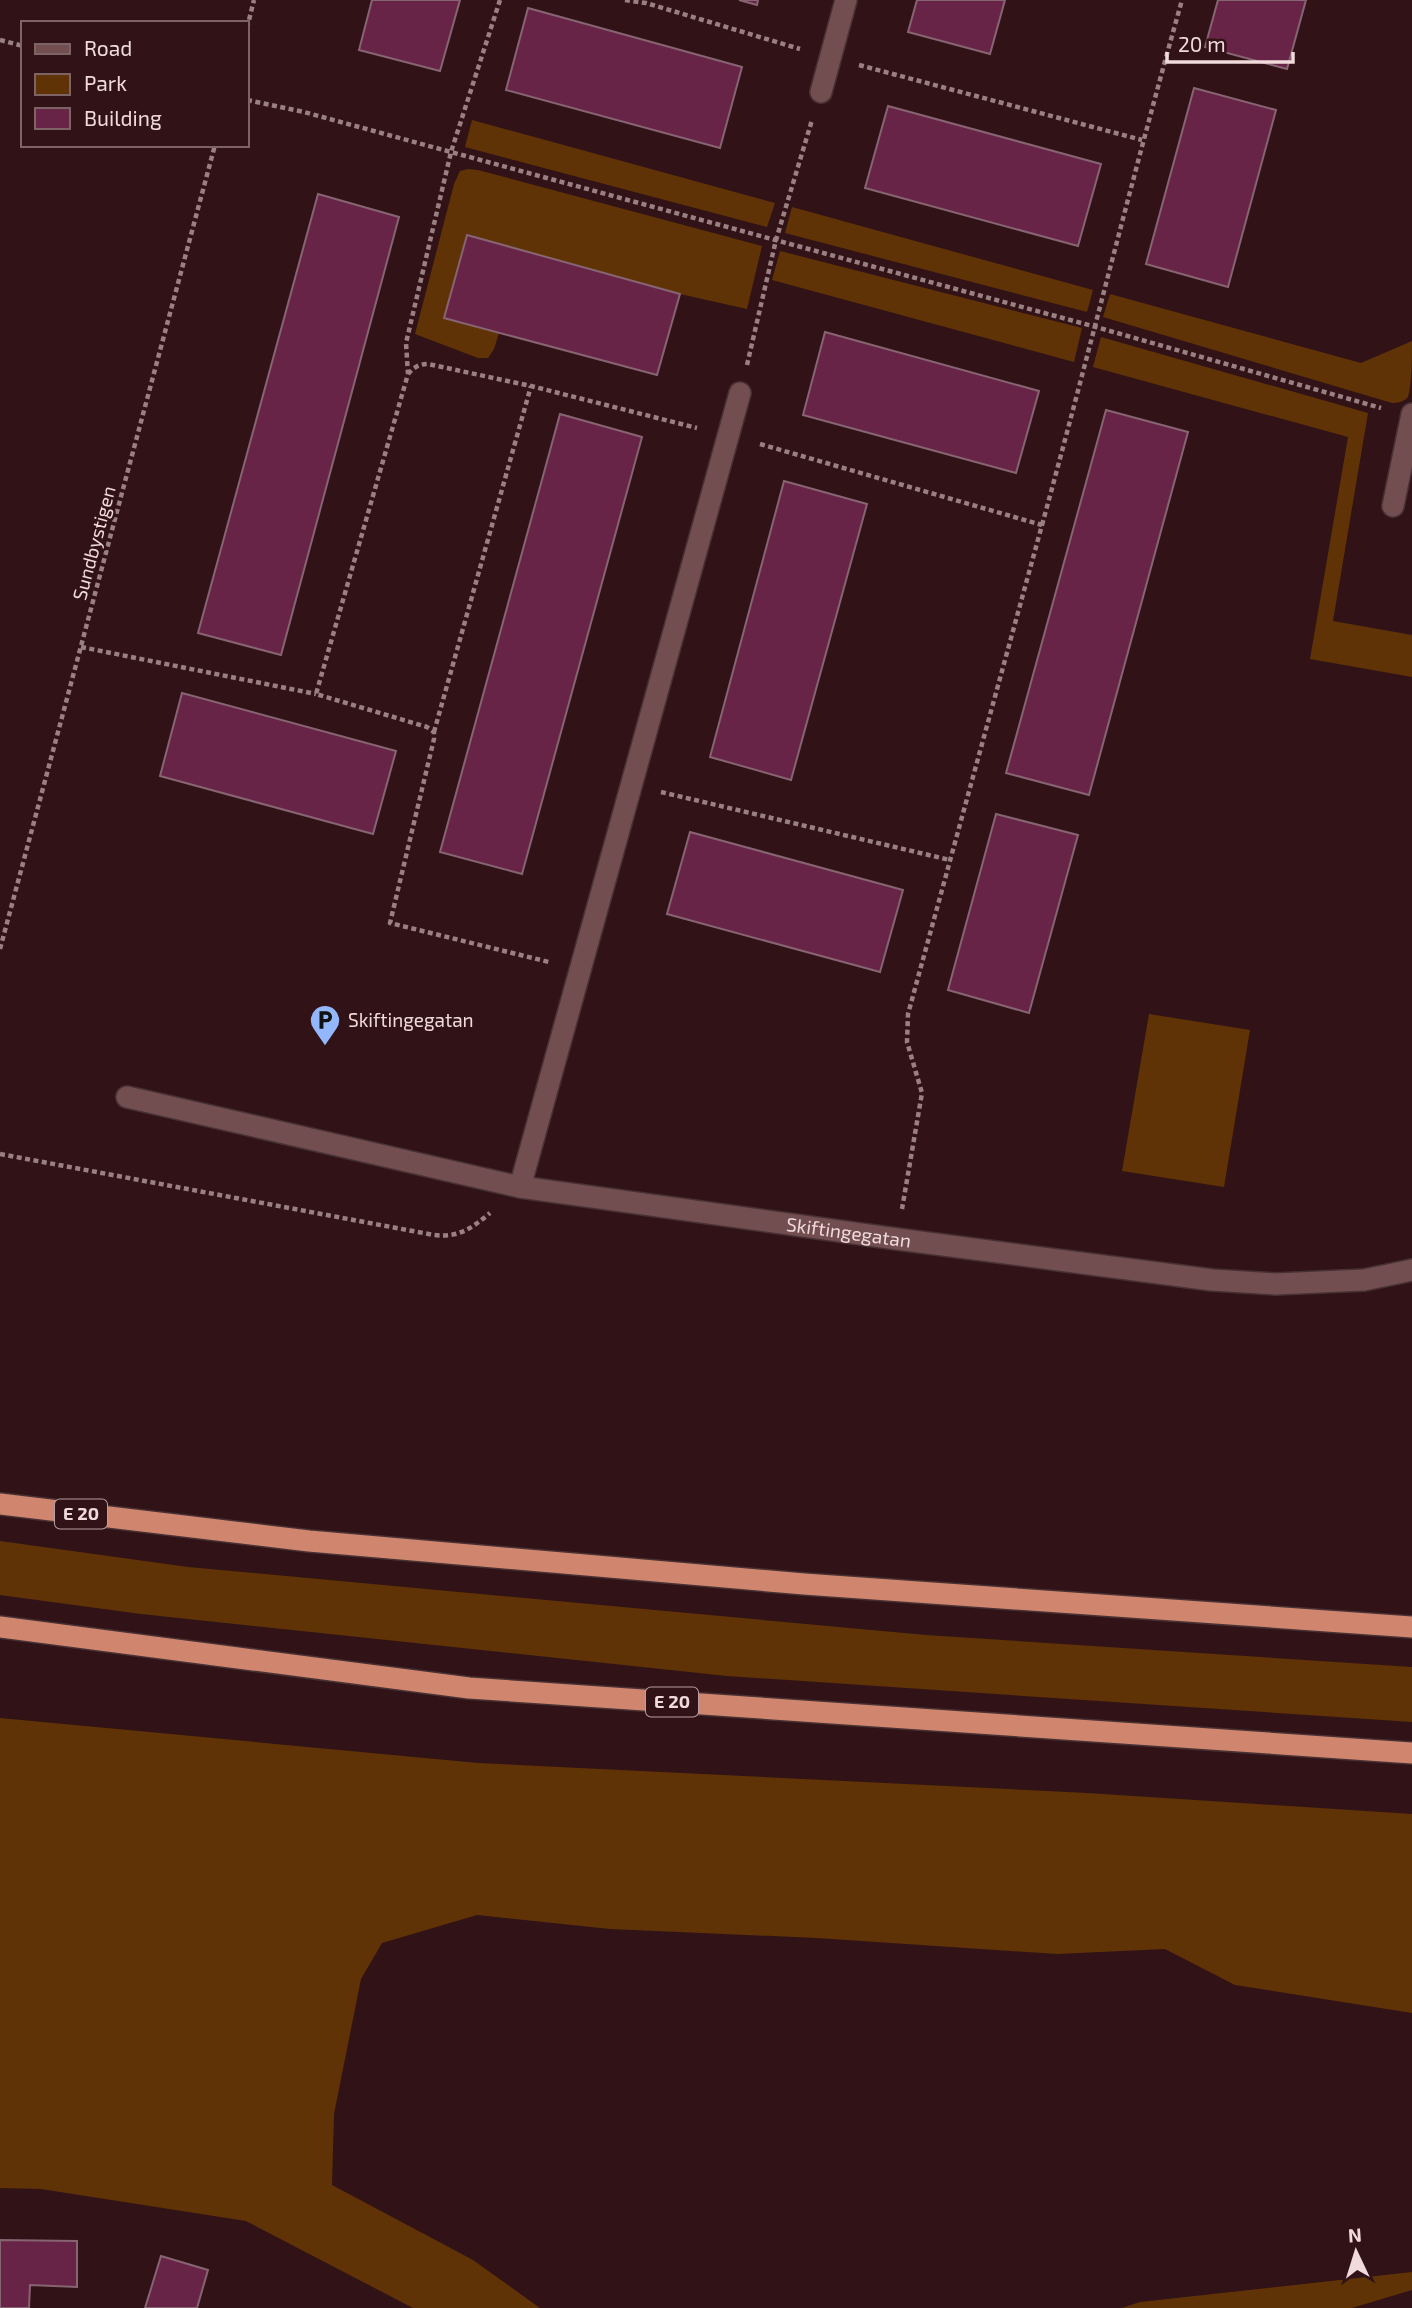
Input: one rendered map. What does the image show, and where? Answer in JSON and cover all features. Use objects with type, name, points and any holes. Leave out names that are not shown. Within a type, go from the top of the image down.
[{"type":"highway","name":"E 20","points":[[0,1504],[309,1541],[735,1578],[1412,1627]]},
{"type":"highway","name":"E 20","points":[[0,1627],[469,1688],[1412,1753]]},
{"type":"street","points":[[821,92],[846,0]]},
{"type":"street","points":[[520,1187],[740,393]]},
{"type":"street","points":[[1393,506],[1403,412]]},
{"type":"street","name":"Skiftingegatan","points":[[127,1097],[520,1187],[897,1239],[1212,1280],[1264,1283],[1364,1280],[1412,1270]]},
{"type":"path","points":[[248,24],[254,0]]},
{"type":"path","points":[[316,694],[408,374],[406,343],[451,152],[500,0]]},
{"type":"path","points":[[625,0],[646,2],[831,58],[1142,140]]},
{"type":"path","points":[[897,1239],[922,1093],[907,1042],[908,1014],[1096,327],[1142,140],[1182,0]]},
{"type":"path","points":[[0,40],[21,45]]},
{"type":"path","points":[[740,393],[776,240],[821,92]]},
{"type":"path","points":[[248,100],[304,112],[1096,327],[1366,406],[1403,412]]},
{"type":"path","name":"Sundbystigen","points":[[0,948],[214,147]]},
{"type":"path","points":[[408,374],[421,364],[428,364],[531,386],[728,436],[1042,525]]},
{"type":"path","points":[[531,386],[433,732],[434,739],[390,923],[580,970]]},
{"type":"path","points":[[81,647],[316,694],[427,727],[433,732]]},
{"type":"path","points":[[632,785],[950,860]]},
{"type":"path","points":[[0,1154],[447,1237],[470,1230],[520,1187]]},
{"type":"green space","points":[[472,120],[775,203],[767,227],[465,147]]},
{"type":"green space","points":[[468,169],[762,246],[747,309],[680,294],[467,235],[499,333],[494,349],[488,358],[478,358],[415,334],[454,184],[460,171]]},
{"type":"green space","points":[[792,207],[1093,290],[1087,312],[785,233]]},
{"type":"green space","points":[[780,251],[1082,328],[1074,362],[772,280]]},
{"type":"green space","points":[[1110,294],[1361,363],[1412,341],[1408,397],[1392,403],[1103,317]]},
{"type":"green space","points":[[1101,337],[1368,413],[1333,621],[1412,635],[1412,677],[1310,659],[1348,437],[1093,367]]},
{"type":"green space","points":[[1149,1014],[1250,1030],[1224,1187],[1122,1171]]},
{"type":"green space","points":[[0,1541],[188,1567],[926,1635],[1412,1667],[1412,1722],[727,1676],[141,1614],[0,1595]]},
{"type":"green space","points":[[0,1718],[478,1763],[1087,1793],[1412,1814],[1412,2013],[1235,1985],[1165,1949],[1057,1954],[817,1938],[610,1929],[477,1915],[382,1943],[361,1979],[334,2114],[332,2185],[473,2260],[540,2308],[413,2308],[246,2221],[41,2189],[0,2188]]},
{"type":"green space","points":[[1412,2272],[1412,2290],[1352,2308],[1122,2308],[1140,2302]]},
{"type":"building","points":[[372,0],[460,0],[440,71],[359,50]]},
{"type":"building","points":[[739,0],[758,0],[757,5]]},
{"type":"building","points":[[917,0],[1005,0],[990,54],[908,32]]},
{"type":"building","points":[[1218,0],[1306,0],[1287,69],[1205,47]]},
{"type":"building","points":[[528,8],[742,67],[720,148],[506,90]]},
{"type":"building","points":[[1194,88],[1276,110],[1228,287],[1146,264]]},
{"type":"building","points":[[888,106],[1101,164],[1078,246],[865,188]]},
{"type":"building","points":[[318,194],[399,217],[281,655],[198,633]]},
{"type":"building","points":[[467,235],[680,294],[657,375],[444,318]]},
{"type":"building","points":[[825,332],[1039,391],[1016,473],[803,415]]},
{"type":"building","points":[[1106,410],[1188,432],[1089,795],[1006,773]]},
{"type":"building","points":[[560,414],[642,437],[522,874],[440,852]]},
{"type":"building","points":[[784,481],[867,504],[791,780],[710,757]]},
{"type":"building","points":[[182,693],[396,751],[373,834],[160,776]]},
{"type":"building","points":[[996,814],[1078,835],[1029,1013],[948,990]]},
{"type":"building","points":[[690,832],[903,890],[880,972],[667,914]]},
{"type":"building","points":[[0,2240],[77,2241],[77,2287],[30,2285],[29,2308],[0,2308]]},
{"type":"building","points":[[161,2256],[208,2270],[197,2308],[145,2308]]},
{"type":"place","name":"Skiftingegatan","points":[[325,1047]]}]
